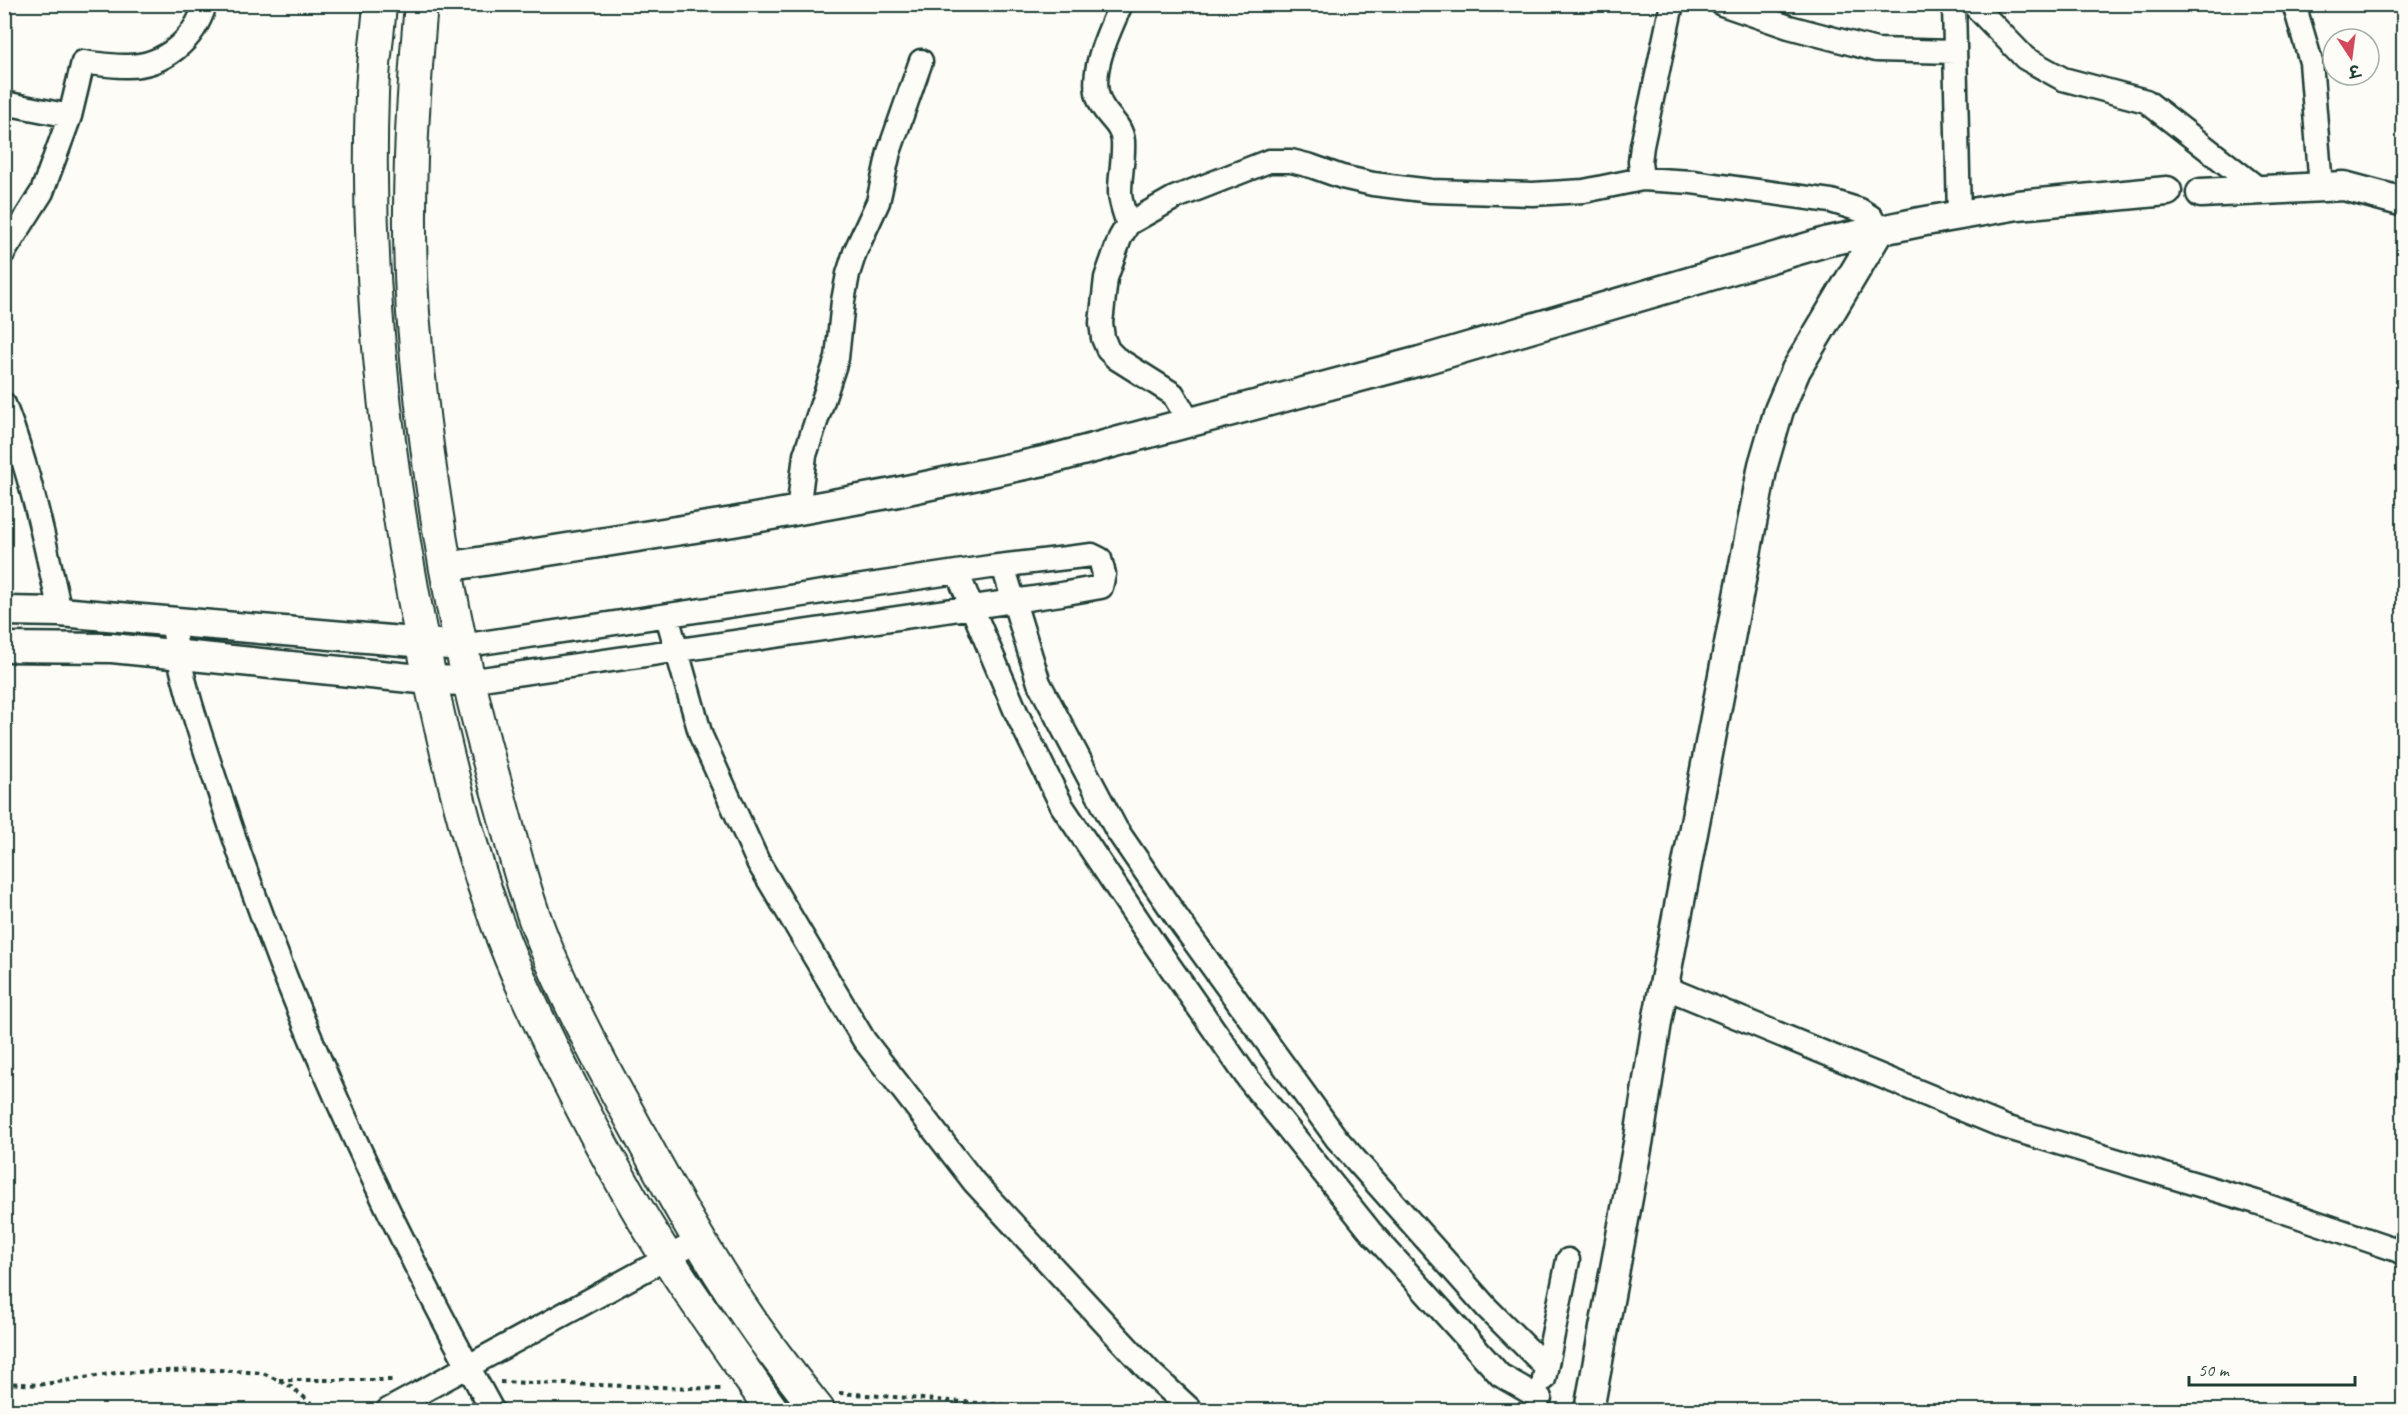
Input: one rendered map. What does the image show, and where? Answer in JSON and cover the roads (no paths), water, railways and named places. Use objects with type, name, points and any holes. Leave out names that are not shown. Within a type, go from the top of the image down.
[{"type":"main road","points":[[380,4],[372,92],[372,182],[375,296],[382,389],[399,515],[422,641],[460,809],[493,911],[524,990],[570,1084],[630,1196],[714,1329],[765,1400]]},
{"type":"main road","points":[[421,4],[413,137],[411,217],[413,311],[436,518],[468,681],[522,882],[539,931],[602,1065],[660,1173],[750,1320],[810,1401]]},
{"type":"street","points":[[4,252],[42,192],[70,116],[83,62],[127,66],[155,62],[187,41],[201,20],[205,4]]},
{"type":"street","points":[[1121,4],[1103,46],[1097,72],[1097,92],[1103,108],[1121,129],[1123,142],[1120,195],[1128,224]]},
{"type":"street","points":[[1642,179],[1640,162],[1642,146],[1672,4]]},
{"type":"street","points":[[1722,4],[1799,30],[1876,50],[1955,52]]},
{"type":"street","points":[[1954,4],[1959,216]]},
{"type":"street","points":[[1973,4],[2025,58],[2063,78],[2146,101],[2260,190]]},
{"type":"street","points":[[2294,4],[2311,62],[2321,187]]},
{"type":"street","points":[[798,511],[805,455],[837,358],[848,274],[855,252],[878,202],[888,152],[921,62]]},
{"type":"street","points":[[4,103],[70,116]]},
{"type":"street","points":[[1190,423],[1173,394],[1108,350],[1103,338],[1101,323],[1106,278],[1120,238],[1128,224],[1174,198],[1269,161],[1292,161],[1373,184],[1431,191],[1533,194],[1584,191],[1642,179],[1692,182],[1831,201],[1860,210],[1871,217],[1879,231]]},
{"type":"street","points":[[2201,193],[2344,186],[2403,202]]},
{"type":"street","points":[[446,567],[893,494],[1048,460],[1420,361],[1829,241],[2018,205],[2166,191]]},
{"type":"street","points":[[1589,1410],[1664,987],[1763,465],[1779,410],[1796,370],[1879,231]]},
{"type":"street","points":[[4,404],[15,432],[44,538],[60,612]]},
{"type":"street","points":[[4,611],[60,612],[461,646],[957,572],[1092,555],[1100,559],[1104,573],[1101,587],[468,681],[430,680],[112,648],[4,647]]},
{"type":"street","points":[[1003,566],[1039,683],[1116,829],[1179,922],[1336,1139],[1487,1308],[1546,1367]]},
{"type":"street","points":[[957,572],[1016,712],[1062,806],[1155,945],[1250,1080],[1370,1231],[1500,1375],[1539,1404],[1568,1260]]},
{"type":"street","points":[[667,615],[701,736],[758,861],[864,1040],[974,1182],[1150,1372],[1191,1410]]},
{"type":"street","points":[[172,621],[177,655],[255,898],[286,979],[326,1077],[471,1374],[492,1410]]},
{"type":"street","points":[[1664,987],[2005,1127],[2256,1202],[2403,1254]]},
{"type":"street","points":[[388,1410],[471,1374],[700,1240]]}]
